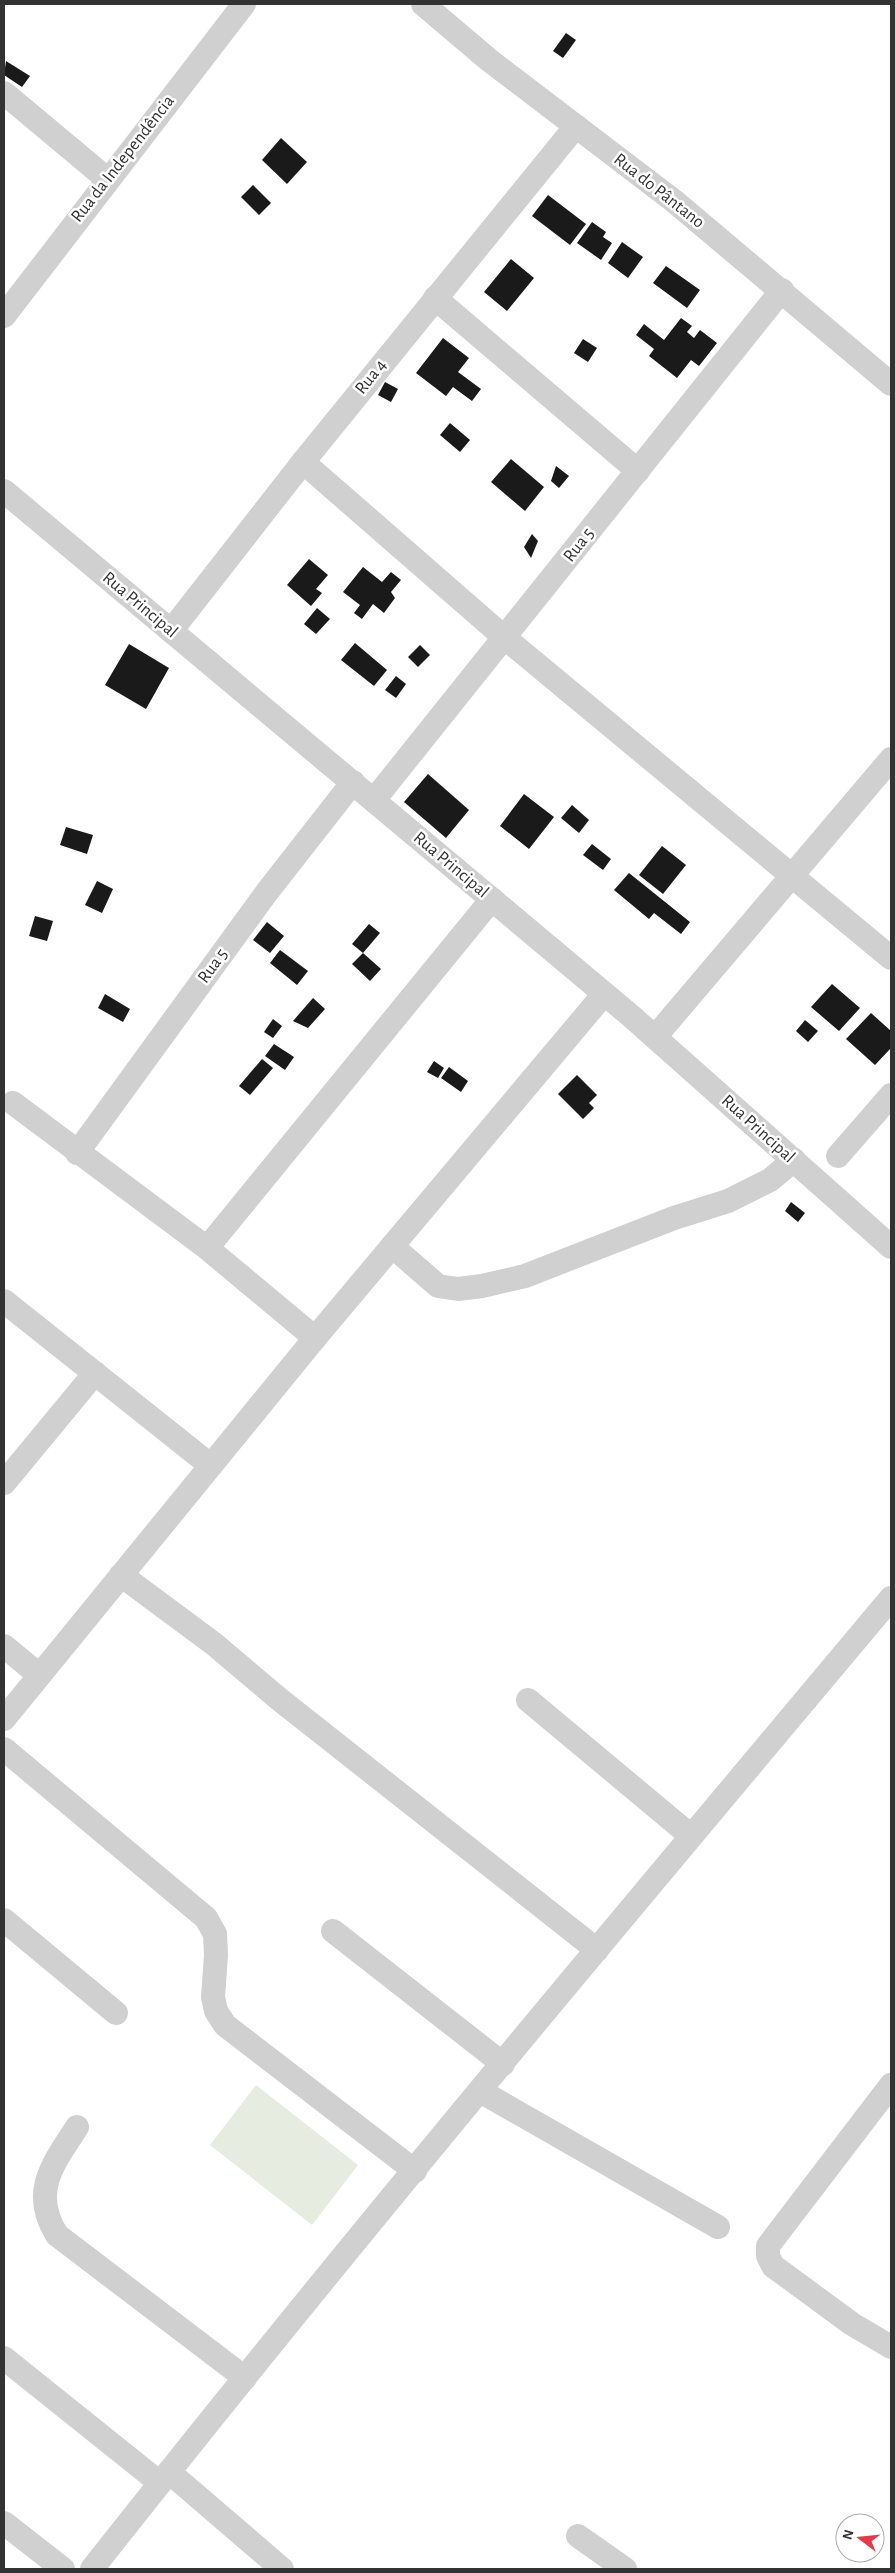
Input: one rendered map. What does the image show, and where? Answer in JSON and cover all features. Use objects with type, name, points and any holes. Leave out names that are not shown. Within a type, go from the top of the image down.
[{"type":"street","name":"Rua da Independência","points":[[4,316],[107,179],[244,4]]},
{"type":"street","name":"Rua do Pântano","points":[[423,4],[489,60],[674,201],[782,290],[891,384]]},
{"type":"street","points":[[4,93],[107,179]]},
{"type":"street","name":"Rua 4","points":[[171,631],[303,462],[576,126]]},
{"type":"street","name":"Rua 5","points":[[374,800],[782,290]]},
{"type":"street","points":[[435,298],[638,471]]},
{"type":"street","points":[[303,462],[505,638],[891,958]]},
{"type":"street","name":"Rua Principal","points":[[4,491],[655,1037],[891,1247]]},
{"type":"street","points":[[655,1037],[891,759]]},
{"type":"street","name":"Rua 5","points":[[77,1153],[266,892],[353,782]]},
{"type":"street","points":[[207,1248],[492,899]]},
{"type":"street","points":[[4,1719],[315,1338],[604,994]]},
{"type":"street","points":[[836,1199],[838,1156],[891,1094]]},
{"type":"street","points":[[13,1104],[207,1248],[315,1338]]},
{"type":"street","points":[[392,1246],[438,1286],[458,1289],[482,1286],[525,1276],[674,1218],[728,1200],[798,1164],[838,1156]]},
{"type":"street","points":[[4,1301],[210,1465]]},
{"type":"street","points":[[4,1483],[95,1373]]},
{"type":"street","points":[[121,1575],[214,1644],[596,1950]]},
{"type":"street","points":[[92,2569],[596,1950],[891,1598]]},
{"type":"street","points":[[4,1646],[39,1675]]},
{"type":"street","points":[[528,1700],[691,1836]]},
{"type":"street","points":[[4,1748],[206,1918],[214,1934],[216,1955],[213,1997],[216,2011],[225,2025],[415,2171]]},
{"type":"street","points":[[4,1920],[116,2013]]},
{"type":"street","points":[[333,1931],[503,2064]]},
{"type":"street","points":[[891,2085],[768,2246],[768,2256],[773,2266],[852,2324],[891,2347]]},
{"type":"street","points":[[480,2091],[718,2227]]},
{"type":"street","points":[[77,2128],[50,2169],[44,2198],[47,2219],[57,2235],[246,2378]]},
{"type":"street","points":[[4,2358],[165,2478],[282,2569]]},
{"type":"street","points":[[4,2523],[63,2569]]},
{"type":"street","points":[[578,2536],[625,2569]]},
{"type":"shaded area","points":[[256,2085],[358,2165],[312,2225],[210,2145]]},
{"type":"building","points":[[566,33],[576,40],[563,58],[553,51]]},
{"type":"building","points":[[6,61],[30,76],[22,87],[4,75]]},
{"type":"building","points":[[281,138],[307,162],[287,184],[262,160]]},
{"type":"building","points":[[253,185],[271,203],[259,215],[241,197]]},
{"type":"building","points":[[548,195],[586,224],[570,245],[532,216]]},
{"type":"building","points":[[592,222],[606,232],[603,237],[612,243],[601,260],[577,243]]},
{"type":"building","points":[[622,242],[643,257],[628,278],[608,263]]},
{"type":"building","points":[[511,259],[534,278],[507,311],[484,292]]},
{"type":"building","points":[[666,266],[700,290],[687,308],[653,283]]},
{"type":"building","points":[[681,318],[692,326],[687,332],[694,338],[700,330],[717,343],[699,366],[691,360],[677,378],[649,356],[654,349],[636,335],[644,324],[664,340]]},
{"type":"building","points":[[443,338],[469,358],[458,372],[481,389],[472,401],[453,387],[446,396],[416,373]]},
{"type":"building","points":[[583,339],[597,348],[588,362],[574,353]]},
{"type":"building","points":[[385,382],[398,389],[391,402],[378,395]]},
{"type":"building","points":[[450,423],[470,440],[460,452],[440,435]]},
{"type":"building","points":[[511,459],[544,487],[525,511],[491,482]]},
{"type":"building","points":[[556,466],[569,476],[559,488],[551,481]]},
{"type":"building","points":[[532,534],[538,541],[531,558],[524,547]]},
{"type":"building","points":[[309,559],[328,575],[316,589],[322,593],[311,606],[287,585]]},
{"type":"building","points":[[363,567],[382,582],[391,572],[401,580],[391,592],[395,598],[384,613],[373,604],[362,619],[354,613],[360,605],[343,592]]},
{"type":"building","points":[[317,608],[330,619],[316,634],[304,624]]},
{"type":"building","points":[[355,643],[387,670],[374,686],[341,660]]},
{"type":"building","points":[[129,644],[169,668],[146,709],[105,685]]},
{"type":"building","points":[[420,645],[430,655],[418,667],[408,657]]},
{"type":"building","points":[[396,676],[406,684],[396,698],[385,690]]},
{"type":"building","points":[[428,774],[469,810],[446,838],[404,802]]},
{"type":"building","points":[[524,794],[554,817],[529,849],[500,826]]},
{"type":"building","points":[[572,805],[589,820],[579,833],[561,818]]},
{"type":"building","points":[[66,827],[93,835],[87,854],[60,845]]},
{"type":"building","points":[[592,844],[611,859],[603,870],[583,855]]},
{"type":"building","points":[[662,846],[686,865],[663,894],[639,875]]},
{"type":"building","points":[[629,873],[690,922],[681,934],[654,913],[649,919],[614,890]]},
{"type":"building","points":[[97,881],[113,889],[102,913],[85,905]]},
{"type":"building","points":[[35,916],[53,921],[47,941],[29,936]]},
{"type":"building","points":[[267,922],[284,936],[270,953],[253,940]]},
{"type":"building","points":[[369,924],[380,933],[363,953],[352,944]]},
{"type":"building","points":[[280,950],[308,971],[297,985],[270,963]]},
{"type":"building","points":[[363,953],[381,969],[370,981],[352,964]]},
{"type":"building","points":[[832,984],[860,1008],[839,1031],[811,1007]]},
{"type":"building","points":[[105,994],[130,1009],[123,1022],[98,1008]]},
{"type":"building","points":[[313,998],[325,1009],[308,1028],[293,1021]]},
{"type":"building","points":[[871,1013],[891,1031],[891,1048],[875,1065],[846,1039]]},
{"type":"building","points":[[273,1019],[282,1026],[273,1038],[264,1032]]},
{"type":"building","points":[[805,1020],[818,1031],[808,1042],[796,1031]]},
{"type":"building","points":[[274,1044],[294,1057],[285,1070],[265,1056]]},
{"type":"building","points":[[262,1059],[273,1068],[250,1095],[239,1086]]},
{"type":"building","points":[[434,1061],[444,1068],[438,1078],[427,1072]]},
{"type":"building","points":[[449,1067],[468,1081],[461,1092],[441,1078]]},
{"type":"building","points":[[577,1075],[597,1095],[589,1103],[594,1108],[583,1119],[558,1094]]},
{"type":"building","points":[[791,1202],[805,1213],[798,1222],[785,1211]]}]
